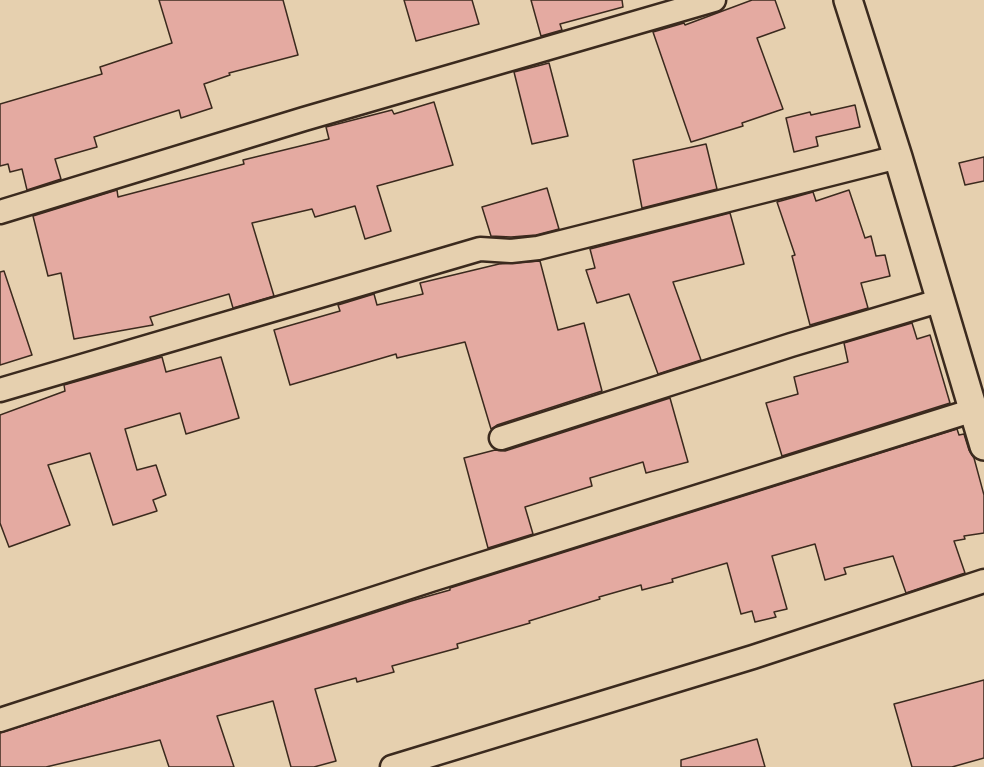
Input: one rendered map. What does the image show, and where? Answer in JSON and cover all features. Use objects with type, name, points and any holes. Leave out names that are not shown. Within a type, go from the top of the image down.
[{"type":"street","points":[[0,212],[304,119],[714,0]]},
{"type":"street","points":[[848,0],[942,300],[984,446]]},
{"type":"street","points":[[0,390],[480,249],[511,251],[538,248],[898,157]]},
{"type":"street","points":[[501,438],[942,300]]},
{"type":"street","points":[[0,720],[431,579],[974,410]]},
{"type":"street","points":[[392,767],[753,657],[984,581]]},
{"type":"building","points":[[159,0],[283,0],[298,55],[229,73],[230,75],[204,84],[212,108],[181,118],[179,110],[94,137],[97,147],[55,159],[61,179],[27,190],[22,169],[10,172],[8,164],[0,166],[0,104],[102,74],[100,67],[172,43]]},
{"type":"building","points":[[404,0],[472,0],[479,24],[416,41]]},
{"type":"building","points":[[531,0],[622,0],[623,7],[560,24],[562,30],[541,36]]},
{"type":"building","points":[[752,0],[775,0],[785,28],[757,38],[783,109],[742,123],[743,126],[691,142],[653,32],[684,23],[685,25]]},
{"type":"building","points":[[549,63],[568,136],[532,144],[514,72]]},
{"type":"building","points":[[434,102],[453,165],[377,186],[391,231],[365,239],[355,206],[315,217],[312,209],[252,223],[274,296],[233,308],[229,294],[150,317],[153,325],[74,339],[61,273],[48,276],[33,216],[117,190],[118,197],[244,164],[243,160],[329,139],[326,127],[392,110],[394,114]]},
{"type":"building","points":[[855,105],[860,127],[816,137],[818,146],[794,152],[786,118]]},
{"type":"building","points":[[706,144],[717,189],[642,208],[633,160]]},
{"type":"building","points":[[984,157],[984,181],[965,185],[959,163]]},
{"type":"building","points":[[547,188],[559,229],[536,235],[491,236],[482,207]]},
{"type":"building","points":[[849,190],[865,238],[871,236],[876,256],[885,255],[890,276],[861,283],[868,308],[810,325],[792,256],[795,255],[777,202],[813,192],[816,201]]},
{"type":"building","points":[[730,213],[744,264],[673,282],[701,360],[658,374],[629,294],[597,303],[586,270],[595,268],[590,249]]},
{"type":"building","points":[[540,261],[558,330],[584,323],[602,391],[497,425],[491,429],[465,342],[397,358],[396,354],[290,385],[274,330],[340,311],[338,305],[374,294],[377,305],[423,294],[420,283],[499,264]]},
{"type":"building","points":[[4,271],[32,355],[0,365],[0,272]]},
{"type":"building","points":[[912,323],[917,339],[930,335],[950,403],[782,456],[766,403],[798,394],[794,377],[848,362],[844,343]]},
{"type":"building","points":[[162,357],[166,372],[221,357],[239,418],[186,434],[180,413],[125,429],[137,470],[156,465],[166,495],[153,500],[157,511],[113,525],[90,453],[48,465],[70,525],[9,547],[0,523],[0,415],[65,391],[64,385]]},
{"type":"building","points":[[670,398],[688,462],[646,473],[643,462],[590,478],[592,486],[525,507],[533,534],[488,548],[464,458],[495,450],[505,451]]},
{"type":"building","points":[[957,429],[959,435],[964,434],[974,458],[984,495],[984,533],[964,536],[965,539],[954,541],[965,573],[906,593],[893,556],[844,568],[846,574],[825,580],[815,544],[772,556],[787,609],[774,612],[776,617],[755,622],[752,611],[741,614],[727,563],[672,579],[673,582],[642,590],[641,585],[599,597],[600,599],[529,621],[530,623],[457,644],[458,648],[392,666],[394,672],[357,682],[356,678],[315,689],[336,761],[314,767],[291,767],[273,701],[217,716],[234,767],[169,767],[160,740],[46,767],[0,767],[0,733],[450,590],[450,588]]},
{"type":"building","points":[[984,680],[984,758],[952,767],[912,767],[894,704]]},
{"type":"building","points":[[757,739],[765,767],[681,767],[681,760]]}]
